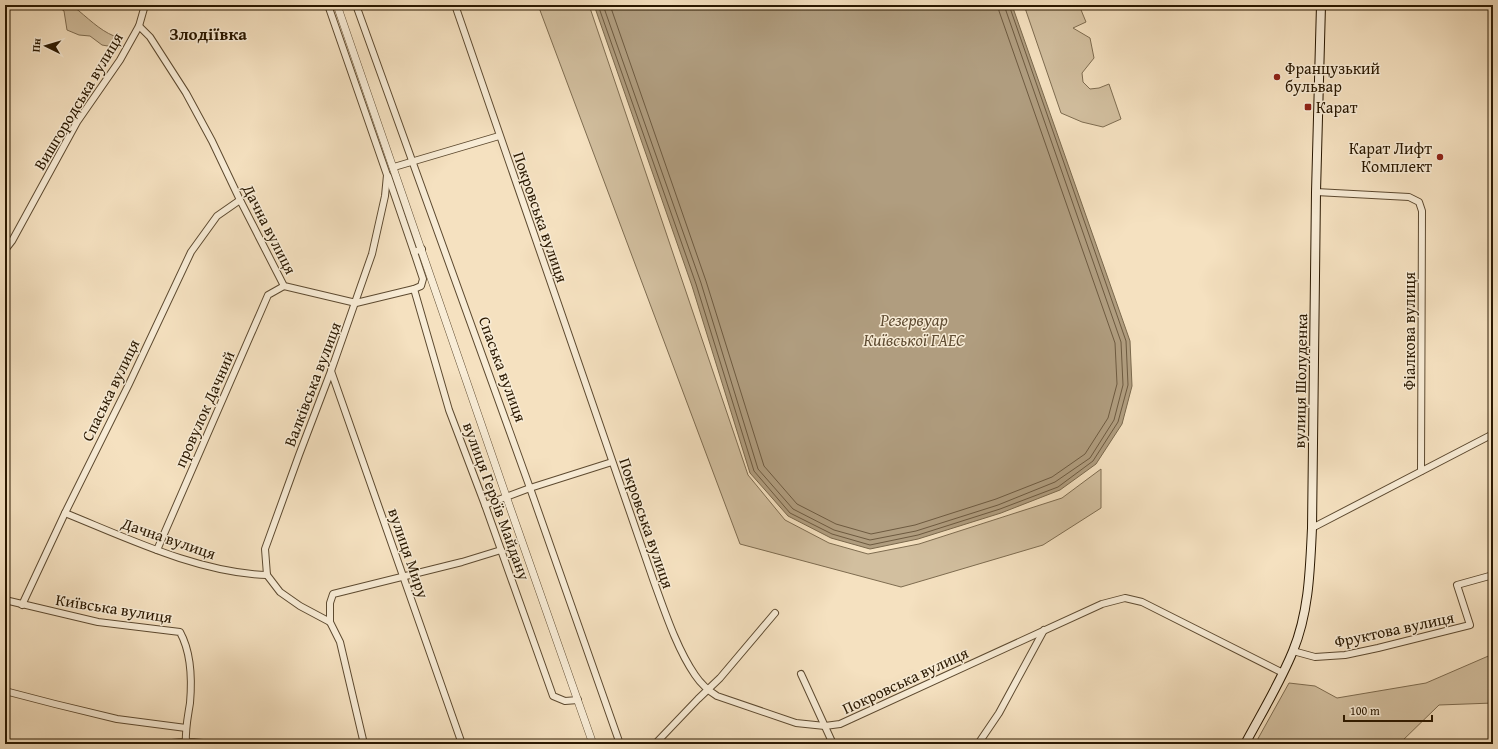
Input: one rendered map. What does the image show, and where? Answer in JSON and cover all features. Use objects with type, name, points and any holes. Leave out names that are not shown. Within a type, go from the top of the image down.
[{"type":"main road","name":"вулиця Шолуденка","points":[[1245,744],[1283,673],[1293,651],[1307,600],[1311,562],[1316,192],[1321,5]]},
{"type":"main road","points":[[172,744],[203,744]]},
{"type":"street","name":"Вишгородська вулиця","points":[[5,250],[12,241],[77,122],[120,60],[139,26],[145,5]]},
{"type":"street","name":"Валківська вулиця","points":[[267,575],[265,549],[356,303],[372,254],[385,196],[387,175],[328,5]]},
{"type":"street","points":[[337,5],[593,744]]},
{"type":"street","name":"Спаська вулиця","points":[[356,5],[530,488],[620,744]]},
{"type":"street","name":"Покровська вулиця","points":[[455,5],[654,582],[671,627],[695,676],[708,690],[717,696],[796,723],[825,726],[840,724],[1102,604],[1125,598],[1142,602],[1283,673]]},
{"type":"street","name":"Дачна вулиця","points":[[139,26],[150,37],[186,93],[212,140],[240,200],[284,286],[356,303],[414,289]]},
{"type":"street","points":[[339,37],[348,34]]},
{"type":"street","points":[[394,167],[499,136]]},
{"type":"street","points":[[387,175],[423,279],[421,286],[414,289]]},
{"type":"street","name":"Фіалкова вулиця","points":[[1316,192],[1409,197],[1419,202],[1422,211],[1421,471]]},
{"type":"street","name":"Спаська вулиця","points":[[22,605],[65,513],[126,391],[191,252],[217,216],[240,200]]},
{"type":"street","points":[[414,252],[422,249]]},
{"type":"street","name":"провулок Дачний","points":[[156,550],[268,295],[284,286]]},
{"type":"street","name":"вулиця Героїв Майдану","points":[[414,289],[449,410],[485,505],[553,696],[565,701],[578,700]]},
{"type":"street","name":"вулиця Миру","points":[[331,371],[462,744]]},
{"type":"street","points":[[1312,528],[1493,434]]},
{"type":"street","points":[[485,505],[506,496],[612,462]]},
{"type":"street","name":"Дачна вулиця","points":[[65,513],[181,559],[225,570],[254,575],[267,575]]},
{"type":"street","points":[[364,744],[340,642],[330,622],[330,603],[333,594],[462,562],[501,550]]},
{"type":"street","points":[[267,575],[280,592],[300,606],[330,622]]},
{"type":"street","name":"Фруктова вулиця","points":[[1293,651],[1315,657],[1345,655],[1470,625],[1457,585],[1493,575]]},
{"type":"street","name":"Київська вулиця","points":[[5,600],[98,622],[180,632],[186,643],[191,674],[186,743]]},
{"type":"street","points":[[655,744],[720,678],[775,613]]},
{"type":"street","points":[[978,744],[999,713],[1044,630]]},
{"type":"street","points":[[801,674],[833,744]]},
{"type":"street","points":[[5,691],[117,719],[186,728]]},
{"type":"shaded area","points":[[56,5],[71,5],[74,7],[98,27],[114,36],[119,48],[102,45],[90,36],[79,35],[67,30],[64,11]]},
{"type":"shaded area","points":[[538,5],[589,5],[748,475],[785,520],[829,543],[868,554],[919,544],[1062,498],[1101,469],[1101,508],[1043,545],[901,587],[740,544]]},
{"type":"shaded area","points":[[1024,5],[1079,5],[1086,22],[1073,28],[1090,38],[1094,58],[1082,73],[1083,82],[1090,89],[1099,88],[1109,84],[1121,119],[1103,127],[1082,122],[1061,113]]},
{"type":"shaded area","points":[[1493,654],[1493,703],[1439,705],[1399,744],[1255,744],[1289,683],[1315,686],[1337,698],[1426,683]]},
{"type":"water","name":"Резервуар Київської ГАЕС","points":[[594,5],[1012,5],[1130,341],[1132,386],[1122,424],[1096,464],[1060,490],[1001,513],[918,539],[870,549],[831,538],[788,516],[750,473],[692,286]]},
{"type":"place","name":"Французький бульвар","points":[[1277,77]]},
{"type":"place","name":"Карат","points":[[1308,107]]},
{"type":"place","name":"Карат Лифт Комплект","points":[[1440,157]]},
{"type":"district","name":"Злодіївка","points":[[208,33]]}]
